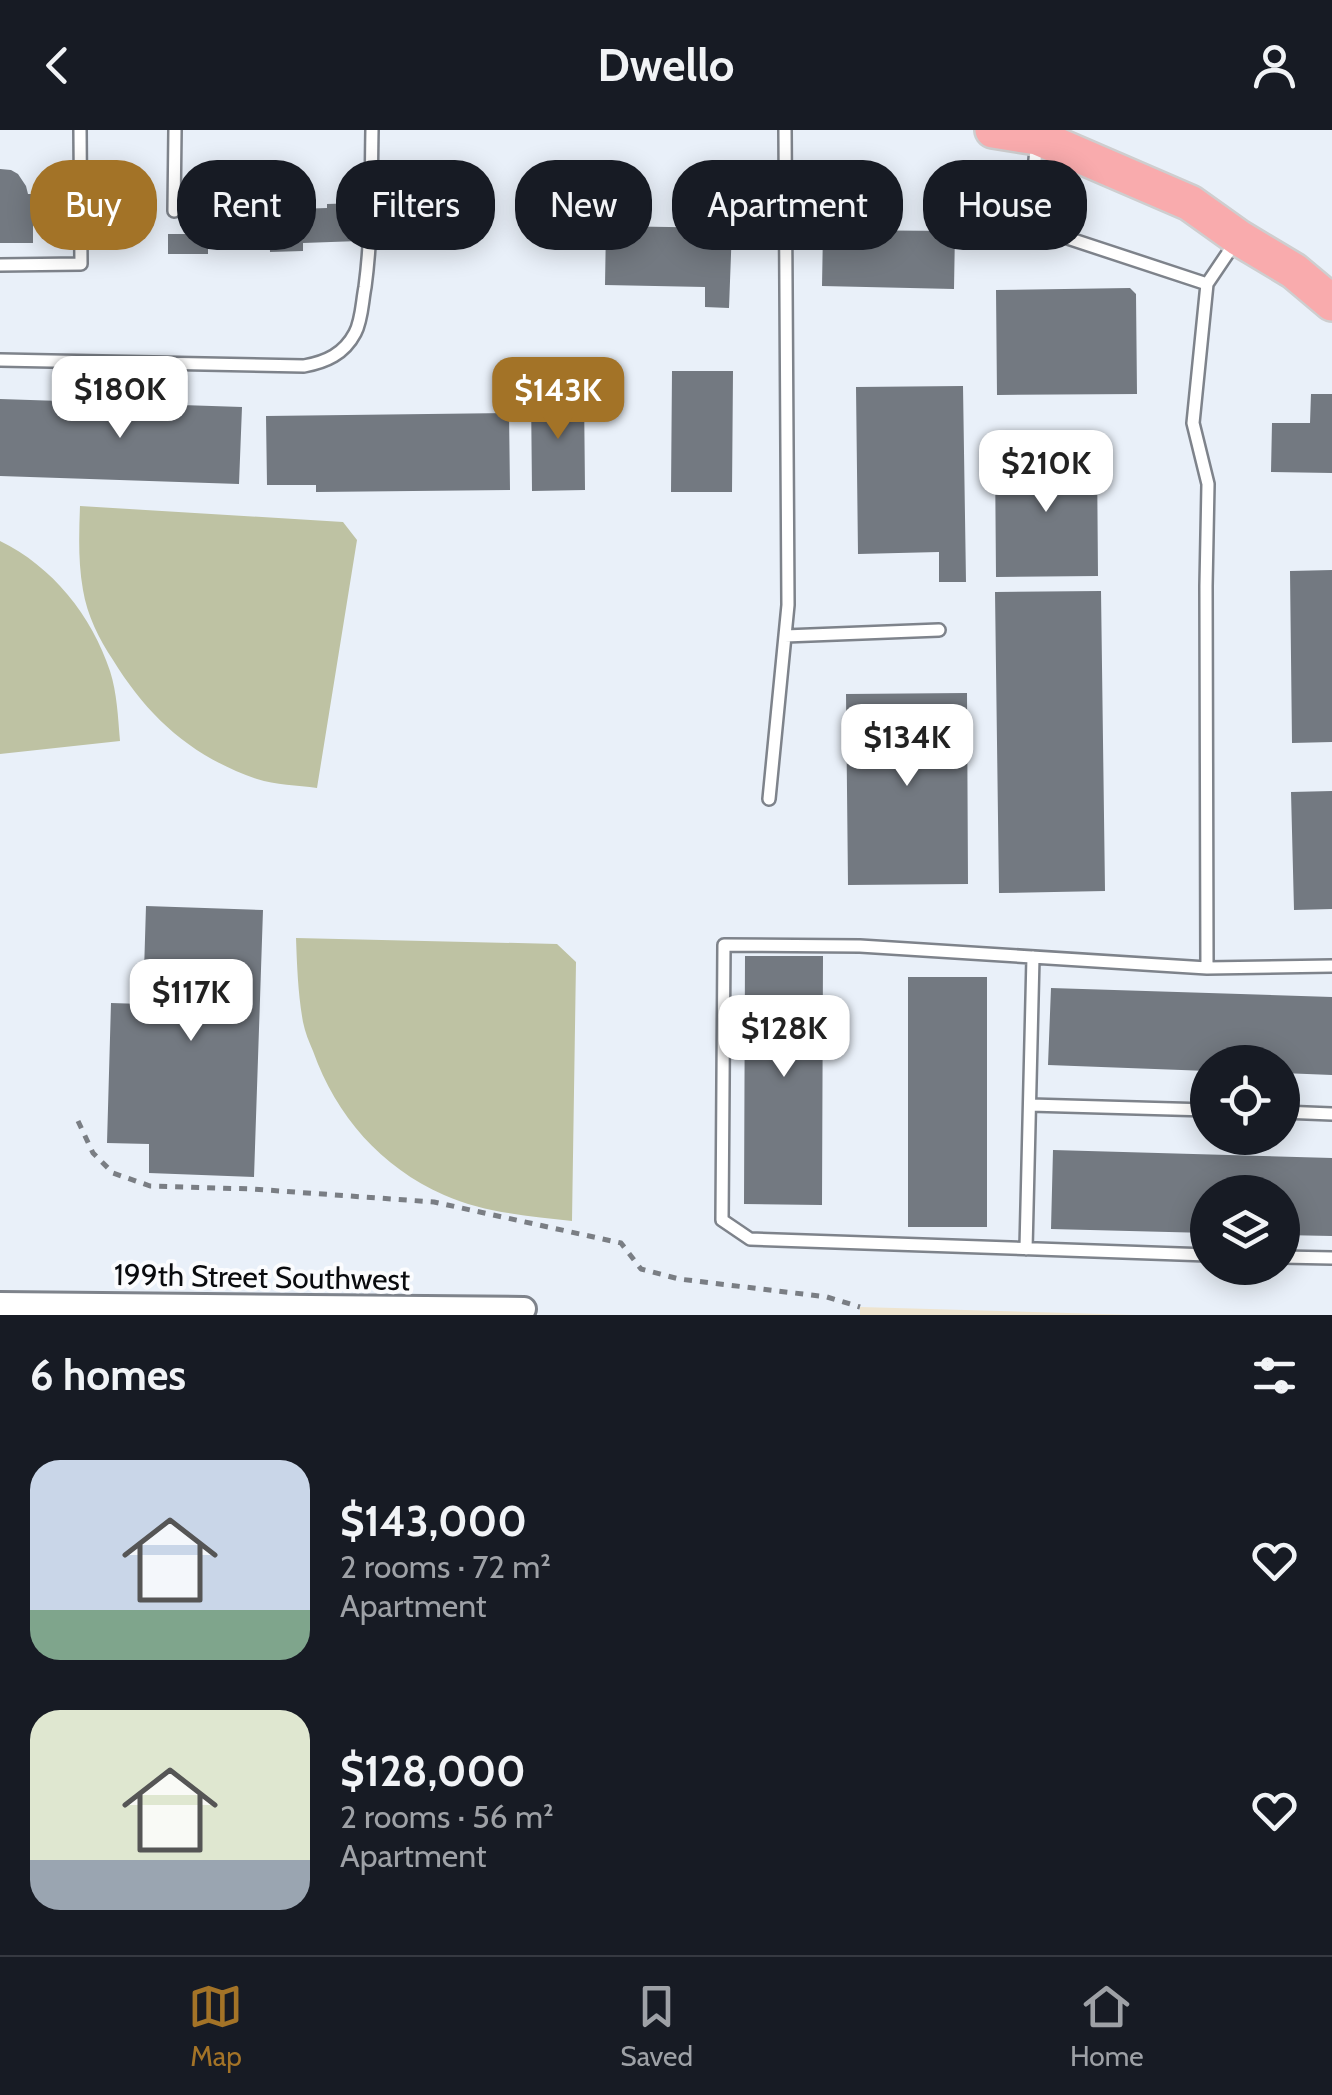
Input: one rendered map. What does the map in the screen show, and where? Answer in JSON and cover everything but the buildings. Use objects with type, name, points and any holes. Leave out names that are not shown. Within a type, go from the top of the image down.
[{"type":"main road","points":[[994,130],[1046,134],[1190,203],[1238,238],[1294,271],[1332,303]]},
{"type":"street","name":"199th Street Southwest","points":[[0,1304],[438,1312],[524,1309]]},
{"type":"lane","points":[[0,265],[82,264],[80,130]]},
{"type":"lane","points":[[174,211],[175,130]]},
{"type":"lane","points":[[0,360],[304,366],[326,362],[355,333],[360,314],[371,244],[372,130]]},
{"type":"lane","points":[[769,799],[788,585],[785,130]]},
{"type":"lane","points":[[1046,134],[1028,225],[1207,284]]},
{"type":"lane","points":[[1207,968],[1208,484],[1193,423],[1207,284],[1238,238]]},
{"type":"lane","points":[[785,636],[939,630]]},
{"type":"lane","points":[[1190,1254],[750,1239],[722,1220],[724,945],[860,946],[1207,968],[1332,966]]},
{"type":"lane","points":[[1026,1249],[1033,957]]},
{"type":"lane","points":[[1030,1105],[1190,1109]]},
{"type":"lane","points":[[1300,1113],[1332,1114]]},
{"type":"lane","points":[[1300,1257],[1332,1258]]},
{"type":"path","points":[[78,1120],[93,1153],[113,1172],[150,1186],[434,1202],[621,1243],[642,1269],[679,1279],[827,1297],[860,1307]]},
{"type":"shaded area","points":[[860,1307],[1136,1315],[860,1315]]},
{"type":"green space","points":[[80,506],[343,522],[357,540],[317,788],[264,781],[212,759],[174,733],[141,700],[103,644],[87,609],[80,569]]},
{"type":"green space","points":[[0,541],[53,579],[93,631],[112,679],[120,741],[0,754]]},
{"type":"green space","points":[[296,938],[557,944],[576,962],[572,1221],[491,1210],[444,1195],[400,1170],[364,1137],[334,1097],[306,1033]]}]
